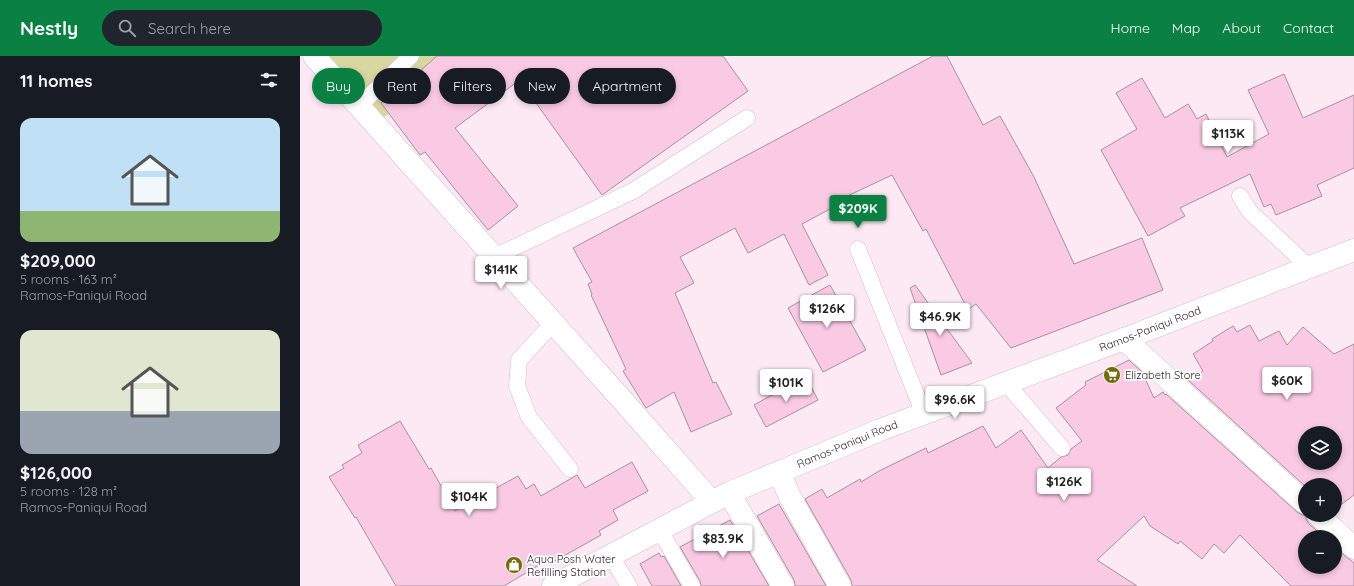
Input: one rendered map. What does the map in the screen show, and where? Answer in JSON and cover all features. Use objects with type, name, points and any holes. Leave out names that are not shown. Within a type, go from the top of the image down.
[{"type":"street","points":[[314,56],[553,323],[720,497],[783,586]]},
{"type":"street","name":"Ramos-Paniqui Road","points":[[553,586],[720,497],[779,472],[880,430],[1124,339],[1354,250]]},
{"type":"street","points":[[1124,339],[1298,497]]},
{"type":"street","points":[[779,472],[790,497],[840,586]]},
{"type":"street","points":[[1326,522],[1354,548]]},
{"type":"lane","points":[[359,106],[411,56]]},
{"type":"lane","points":[[494,257],[633,191],[747,118]]},
{"type":"lane","points":[[1240,196],[1250,212],[1309,267]]},
{"type":"lane","points":[[858,249],[924,414]]},
{"type":"lane","points":[[553,323],[519,360],[517,386],[529,417],[570,470]]},
{"type":"lane","points":[[1006,383],[1062,448]]},
{"type":"lane","points":[[659,529],[692,586]]},
{"type":"lane","points":[[610,555],[629,586]]},
{"type":"shaded area","points":[[322,56],[471,56],[454,68],[439,68],[439,78],[431,84],[431,68],[373,68],[373,104],[403,104],[377,122],[362,104],[365,104],[365,68],[332,68]]},
{"type":"building","points":[[437,56],[723,56],[748,91],[602,195],[537,104],[570,104],[570,68],[514,68],[514,84],[506,90],[506,68],[439,68],[439,104],[487,104],[455,128],[518,206],[488,230],[425,152],[420,155],[382,104],[431,104],[431,68],[423,68]]},
{"type":"building","points":[[933,56],[947,56],[983,125],[1000,116],[1034,177],[1074,264],[1142,238],[1163,290],[1011,348],[976,304],[968,310],[926,229],[923,231],[892,175],[841,199],[843,202],[802,224],[828,275],[809,285],[784,234],[748,253],[735,228],[680,257],[694,283],[675,293],[713,383],[716,382],[732,414],[691,432],[674,392],[646,408],[623,371],[626,369],[591,295],[592,294],[588,284],[592,282],[573,248]]},
{"type":"building","points":[[1284,74],[1303,118],[1354,95],[1354,168],[1317,185],[1322,196],[1276,215],[1271,204],[1264,207],[1250,174],[1180,208],[1185,216],[1148,236],[1101,150],[1137,129],[1116,93],[1142,78],[1165,118],[1188,104],[1197,119],[1206,114],[1227,157],[1269,134],[1248,90]]},
{"type":"building","points":[[830,285],[866,350],[823,372],[788,308]]},
{"type":"building","points":[[915,285],[972,363],[941,375],[910,288]]},
{"type":"building","points":[[1250,325],[1259,341],[1279,331],[1287,345],[1303,327],[1334,354],[1354,344],[1354,495],[1342,504],[1342,478],[1298,478],[1298,480],[1188,380],[1203,371],[1193,354],[1213,341],[1212,339],[1233,326],[1237,332]]},
{"type":"building","points":[[1129,360],[1142,372],[1154,398],[1163,392],[1165,395],[1166,394],[1298,513],[1298,522],[1308,522],[1316,530],[1298,530],[1298,574],[1342,574],[1342,554],[1354,563],[1354,586],[1291,586],[1240,535],[1224,553],[1214,544],[1202,559],[1180,541],[1178,544],[1150,526],[1144,516],[1097,560],[1137,586],[852,586],[851,580],[805,499],[822,489],[827,498],[860,479],[861,482],[879,471],[926,448],[928,453],[983,426],[996,448],[1021,430],[1048,468],[1061,457],[1068,455],[1071,449],[1082,441],[1056,408],[1086,385],[1085,382]]},
{"type":"building","points":[[807,379],[818,400],[766,427],[754,405],[779,391],[781,394]]},
{"type":"building","points":[[400,421],[429,469],[431,468],[455,511],[518,476],[526,489],[534,484],[541,496],[577,475],[585,488],[632,462],[648,491],[613,510],[618,520],[599,531],[601,535],[553,562],[551,558],[504,586],[396,586],[356,517],[355,518],[329,477],[344,468],[342,465],[362,453],[358,445]]},
{"type":"building","points":[[779,504],[826,586],[795,586],[794,580],[757,516]]},
{"type":"building","points":[[730,520],[769,586],[701,586],[700,581],[680,547]]},
{"type":"building","points":[[659,553],[661,557],[664,556],[681,586],[652,586],[640,564]]},
{"type":"place","name":"Elizabeth Store","points":[[1112,375]]},
{"type":"place","name":"Aqua Posh Water Refilling Station","points":[[514,565]]}]
